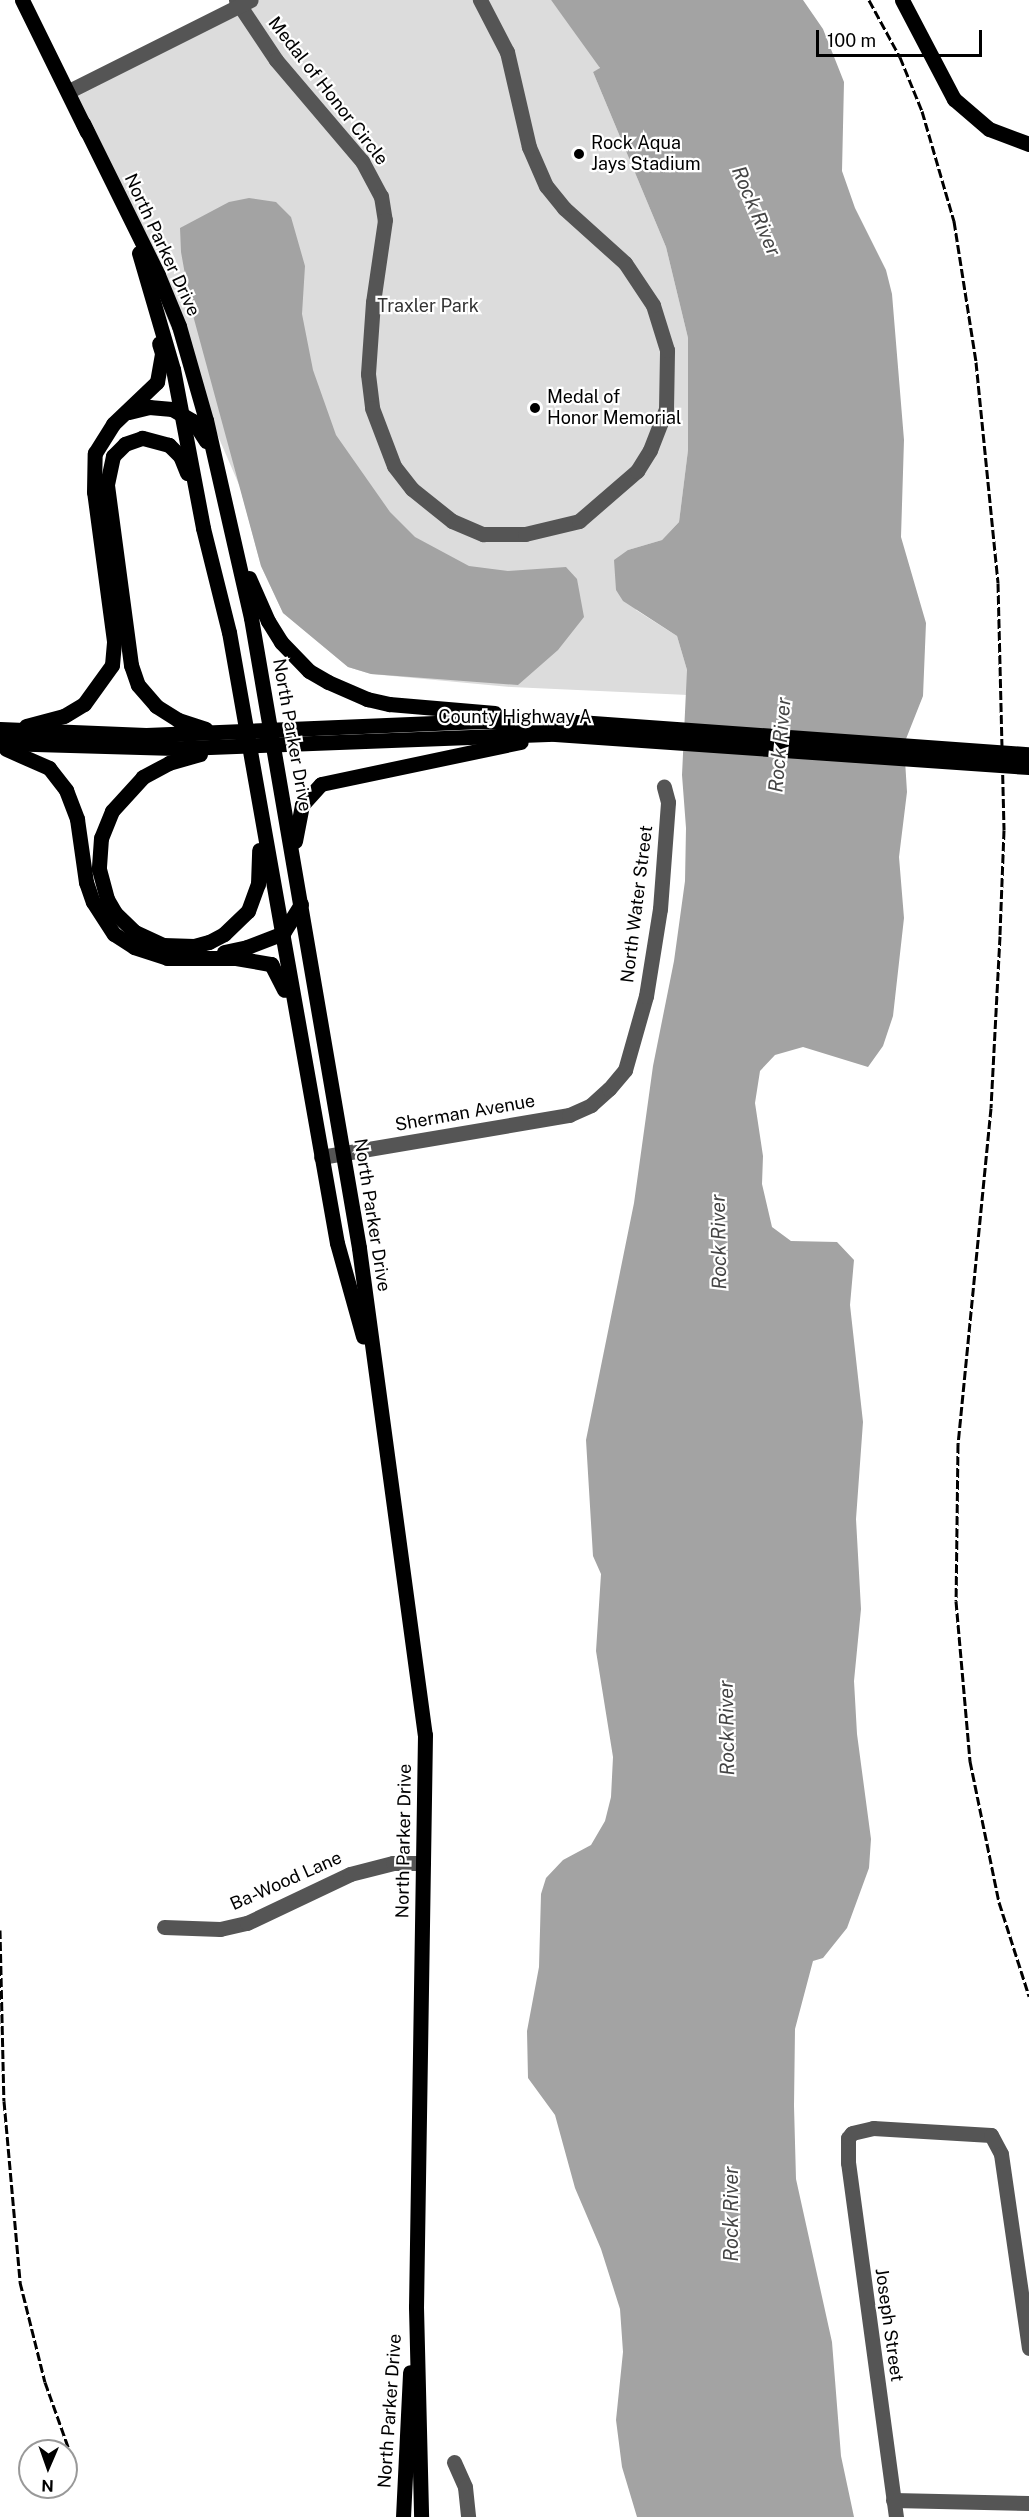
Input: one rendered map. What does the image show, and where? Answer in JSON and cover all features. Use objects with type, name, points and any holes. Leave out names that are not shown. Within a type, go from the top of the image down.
[{"type":"main road","name":"North Parker Drive","points":[[22,0],[69,91],[135,236],[155,307],[182,414],[203,528],[229,632],[337,1243],[376,1379]]},
{"type":"main road","points":[[902,0],[954,99],[989,129],[1029,144]]},
{"type":"main road","name":"North Parker Drive","points":[[83,123],[179,326],[215,460],[252,618],[344,1154],[420,1683],[425,1756],[416,2307],[421,2517]]},
{"type":"main road","points":[[2,737],[64,716],[84,704],[112,665],[114,641],[94,470],[101,439],[157,382],[162,353],[155,307]]},
{"type":"main road","points":[[125,413],[149,406],[182,414],[200,428],[215,460]]},
{"type":"main road","points":[[203,528],[183,463],[176,451],[152,438],[133,441],[119,449],[109,463],[106,485],[134,674],[156,706],[224,740]]},
{"type":"main road","points":[[234,542],[268,621],[281,642],[294,658],[328,682],[350,693],[389,704],[579,722]]},
{"type":"main road","name":"County Highway A","points":[[298,737],[483,721],[579,722],[668,733],[1029,767]]},
{"type":"main road","name":"County Highway A","points":[[2,737],[146,735],[224,740],[298,737],[668,733],[1029,754]]},
{"type":"main road","points":[[293,855],[302,805],[321,784],[507,743],[591,735]]},
{"type":"main road","points":[[2,737],[49,768],[63,785],[76,819],[86,882],[93,902],[114,934],[150,954],[191,958],[236,958],[272,964],[279,972],[301,1039]]},
{"type":"main road","points":[[224,740],[154,769],[130,786],[112,811],[101,838],[99,869],[107,899],[123,923],[148,940],[178,947],[209,942],[239,921],[248,911],[258,884],[256,793]]},
{"type":"main road","points":[[191,958],[247,947],[283,933],[301,904]]},
{"type":"main road","name":"North Parker Drive","points":[[403,2517],[416,2307]]},
{"type":"street","name":"Medal of Honor Circle","points":[[242,2],[276,60],[362,160],[381,196],[385,220],[373,302],[368,374],[372,408],[394,466],[412,489],[452,522],[483,534],[525,534],[579,521],[637,471],[650,450],[666,409],[667,350],[653,305],[625,263],[564,208],[546,186],[529,147],[507,52],[480,0]]},
{"type":"street","points":[[69,91],[242,2]]},
{"type":"street","name":"North Water Street","points":[[609,1089],[625,1070],[646,996],[660,909],[668,802],[664,787]]},
{"type":"street","name":"Sherman Avenue","points":[[321,1157],[570,1114],[591,1105],[609,1089]]},
{"type":"street","name":"Ba-Wood Lane","points":[[164,1927],[220,1929],[247,1923],[350,1874],[393,1863],[423,1863]]},
{"type":"street","name":"Joseph Street","points":[[896,2517],[848,2138],[856,2131],[873,2128],[991,2135],[1001,2154],[1029,2348]]},
{"type":"street","points":[[454,2462],[465,2487],[468,2517]]},
{"type":"street","points":[[893,2500],[1029,2503]]},
{"type":"green space","name":"Traxler Park","points":[[236,0],[551,0],[597,60],[600,69],[593,72],[666,247],[688,338],[688,450],[679,522],[662,540],[628,550],[636,610],[677,636],[687,670],[688,695],[511,687],[371,674],[348,667],[283,613],[261,566],[240,487],[69,91]]},
{"type":"water","name":"Rock River","points":[[551,0],[803,0],[823,29],[844,82],[842,171],[855,208],[886,270],[892,294],[904,440],[901,537],[926,623],[923,696],[904,744],[907,792],[899,857],[904,918],[893,1016],[883,1046],[868,1067],[803,1047],[775,1055],[760,1071],[755,1103],[763,1156],[762,1184],[772,1227],[791,1241],[837,1242],[854,1260],[850,1305],[863,1422],[856,1519],[861,1609],[854,1681],[857,1734],[871,1839],[869,1868],[847,1928],[823,1958],[813,1961],[795,2029],[794,2106],[796,2179],[832,2342],[841,2456],[854,2517],[637,2517],[622,2467],[616,2420],[623,2352],[620,2309],[601,2249],[575,2188],[555,2115],[528,2078],[527,2031],[539,1967],[541,1894],[546,1878],[563,1860],[591,1845],[605,1821],[611,1797],[613,1757],[596,1651],[601,1574],[593,1556],[586,1440],[634,1203],[653,1066],[674,961],[685,881],[686,828],[682,775],[687,670],[677,636],[623,601],[616,590],[614,560],[628,550],[662,540],[679,522],[688,450],[688,338],[666,247],[593,72],[600,68]]},
{"type":"water","points":[[249,198],[276,202],[291,217],[305,266],[302,314],[313,370],[336,435],[390,512],[415,537],[469,566],[508,571],[566,567],[577,579],[584,617],[558,650],[518,685],[371,674],[348,667],[283,613],[261,566],[191,308],[181,252],[180,228],[229,202]]},
{"type":"railway","points":[[869,0],[900,57],[922,111],[954,221],[976,362],[998,583],[1004,830],[1000,936],[991,1108],[958,1444],[956,1601],[970,1761],[999,1902],[1029,1996]]},
{"type":"railway","points":[[0,1930],[4,2101],[20,2282],[45,2382],[65,2439]]},
{"type":"place","name":"Rock Aqua Jays Stadium","points":[[579,154]]},
{"type":"place","name":"Medal of Honor Memorial","points":[[535,408]]}]
